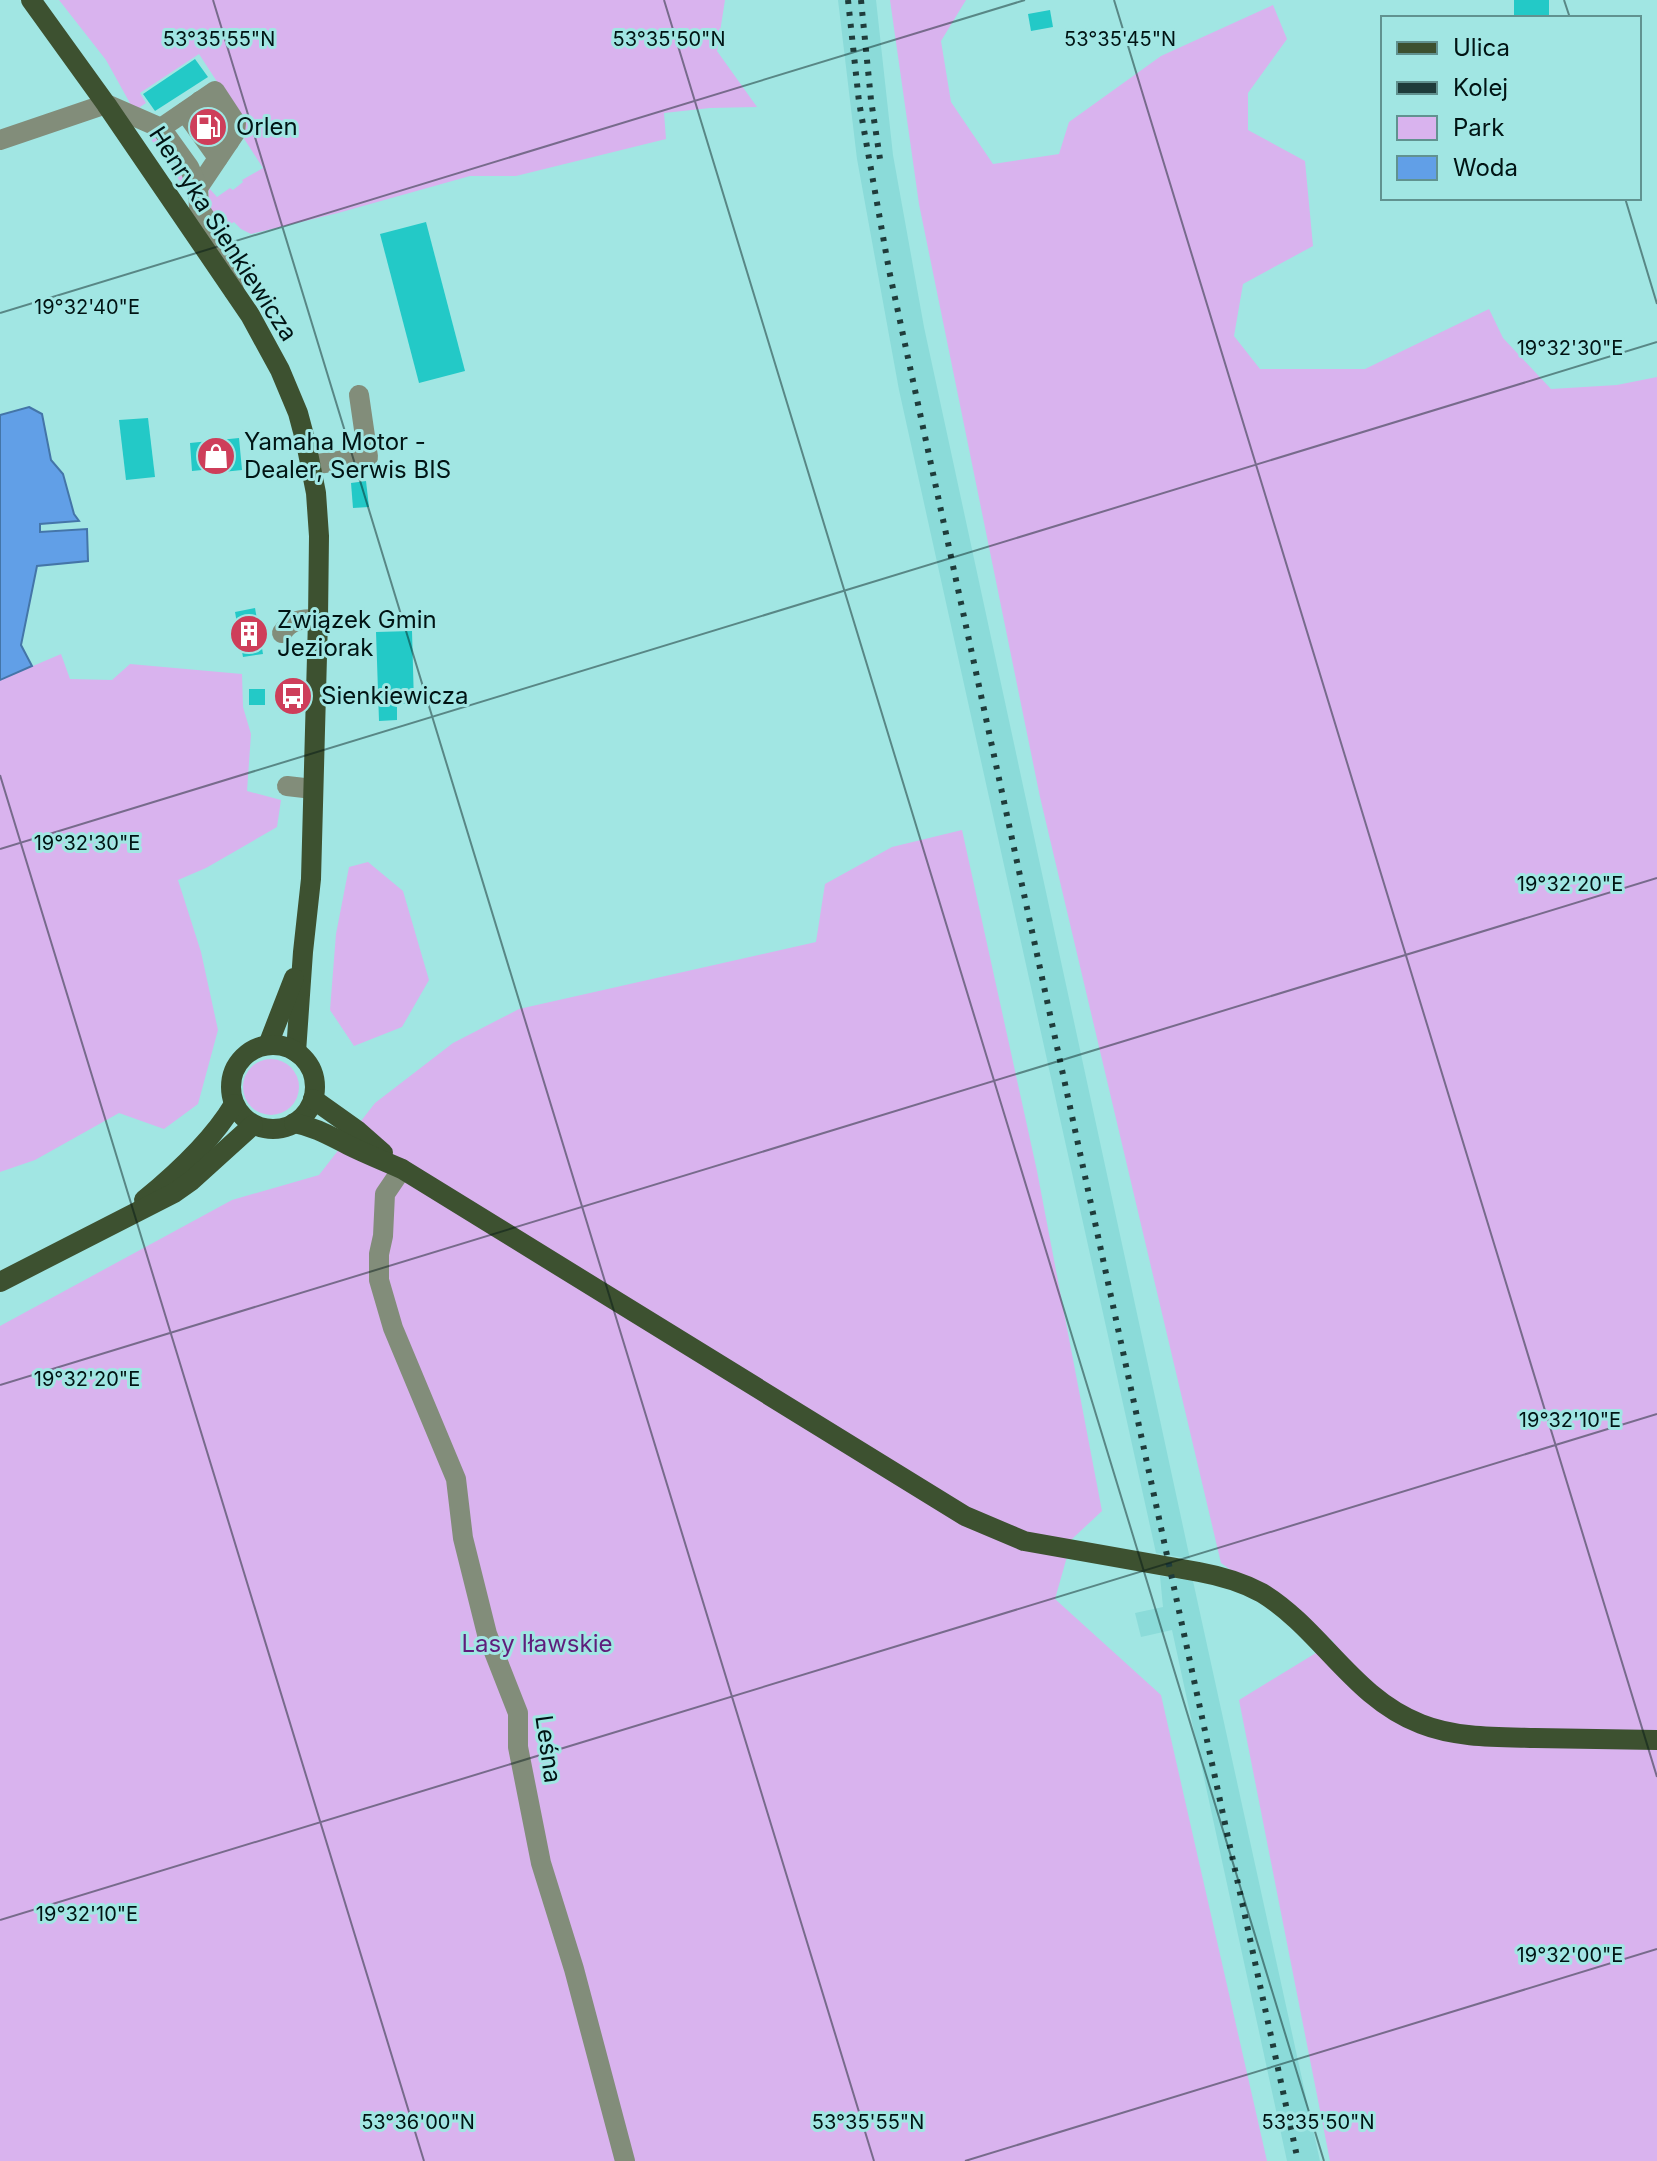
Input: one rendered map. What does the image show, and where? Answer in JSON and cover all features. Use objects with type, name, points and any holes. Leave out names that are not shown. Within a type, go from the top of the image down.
[{"type":"main road","name":"Henryka Sienkiewicza","points":[[31,0],[234,291],[263,337],[298,413],[316,493],[319,536],[311,879],[296,1052]]},
{"type":"main road","name":"Henryka Sienkiewicza","points":[[268,1045],[303,952]]},
{"type":"main road","points":[[268,1045],[283,1046],[296,1052],[306,1061],[315,1086],[308,1111],[294,1123],[277,1129],[253,1125],[234,1104],[231,1089],[233,1073],[241,1059],[253,1050],[268,1045]]},
{"type":"main road","points":[[313,1099],[358,1131],[402,1169]]},
{"type":"main road","points":[[119,1220],[162,1185],[205,1143],[234,1104]]},
{"type":"main road","points":[[294,1123],[326,1132],[402,1169],[965,1516],[1024,1541],[1211,1574],[1251,1587],[1291,1616],[1380,1702],[1420,1724],[1458,1734],[1657,1740]]},
{"type":"main road","points":[[0,1282],[174,1193],[253,1125]]},
{"type":"lane","points":[[161,128],[215,91],[237,125],[198,188]]},
{"type":"lane","points":[[0,140],[106,104],[161,128],[189,167],[198,188],[199,208],[226,250],[234,291]]},
{"type":"lane","points":[[193,106],[223,150]]},
{"type":"lane","points":[[310,465],[368,457],[359,395]]},
{"type":"lane","points":[[282,633],[294,621],[318,619]]},
{"type":"lane","points":[[287,786],[313,789]]},
{"type":"lane","name":"Leśna","points":[[402,1169],[385,1194],[379,1280],[393,1328],[456,1479],[463,1538],[487,1634],[518,1713],[518,1747],[541,1863],[574,1969],[625,2161]]},
{"type":"shaded area","points":[[838,0],[876,0],[893,155],[924,327],[1190,1559],[1156,1553],[899,390],[857,159]]},
{"type":"shaded area","points":[[1160,1576],[1193,1581],[1320,2161],[1287,2161],[1172,1630],[1141,1637],[1135,1613],[1163,1607]]},
{"type":"green space","points":[[59,0],[725,0],[717,51],[757,107],[664,113],[666,139],[516,176],[470,176],[251,234],[234,222],[228,226],[207,211],[209,188],[217,197],[230,188],[233,190],[242,180],[263,168],[243,137],[242,120],[199,54],[140,93],[146,103],[140,107],[143,112],[136,114],[106,60]]},
{"type":"green space","points":[[890,0],[966,0],[941,41],[951,102],[993,164],[1059,154],[1069,122],[1161,56],[1273,5],[1287,39],[1248,93],[1248,130],[1305,161],[1313,246],[1243,284],[1234,336],[1260,369],[1365,369],[1489,309],[1503,338],[1551,389],[1617,385],[1657,377],[1657,2161],[1330,2161],[1239,1700],[1334,1642],[1221,1563],[1040,797],[919,204]]},
{"type":"green space","points":[[148,135],[156,138],[169,152],[191,197]]},
{"type":"green space","points":[[61,654],[70,679],[112,680],[130,664],[242,674],[243,707],[251,734],[247,791],[281,800],[277,827],[206,868],[178,880],[201,952],[218,1030],[198,1104],[164,1129],[119,1113],[35,1160],[0,1172],[0,665],[28,659],[33,666]]},
{"type":"green space","name":"Lasy Iławskie","points":[[962,830],[1037,1171],[1102,1511],[1072,1539],[1055,1599],[1161,1695],[1267,2161],[0,2161],[0,1326],[232,1200],[319,1175],[375,1103],[453,1043],[519,1009],[816,942],[825,884],[892,847]]},
{"type":"green space","points":[[368,862],[403,891],[429,980],[402,1027],[354,1046],[330,1010],[336,934],[349,867]]},
{"type":"green space","points":[[271,1059],[290,1068],[299,1087],[290,1106],[271,1115],[252,1106],[243,1087],[252,1068]]},
{"type":"water","points":[[29,407],[42,414],[51,460],[63,474],[74,514],[79,521],[40,524],[40,532],[87,529],[88,561],[37,566],[21,645],[32,666],[0,680],[0,415]]},
{"type":"building","points":[[1514,0],[1549,0],[1549,16],[1514,16]]},
{"type":"building","points":[[1050,10],[1053,27],[1031,31],[1028,14]]},
{"type":"building","points":[[195,59],[208,77],[155,111],[143,94]]},
{"type":"building","points":[[426,222],[465,371],[419,383],[380,234]]},
{"type":"building","points":[[148,418],[155,477],[126,480],[119,420]]},
{"type":"building","name":"Yamaha Motor - Dealer, Serwis BIS","points":[[239,438],[242,470],[213,473],[212,469],[192,471],[190,443]]},
{"type":"building","points":[[366,481],[369,507],[353,508],[351,483]]},
{"type":"building","name":"Związek Gmin Jeziorak","points":[[255,608],[263,654],[243,657],[235,612]]},
{"type":"building","points":[[412,631],[414,704],[397,704],[397,720],[379,721],[376,632]]},
{"type":"building","points":[[249,689],[265,689],[265,705],[249,705]]},
{"type":"railway","points":[[848,0],[859,102],[889,270],[1298,2161]]},
{"type":"railway","points":[[861,0],[880,159]]},
{"type":"place","name":"Orlen","points":[[208,127]]},
{"type":"place","name":"Yamaha Motor - Dealer, Serwis BIS","points":[[216,456]]},
{"type":"place","name":"Związek Gmin Jeziorak","points":[[249,634]]},
{"type":"place","name":"Sienkiewicza","points":[[293,696]]}]
